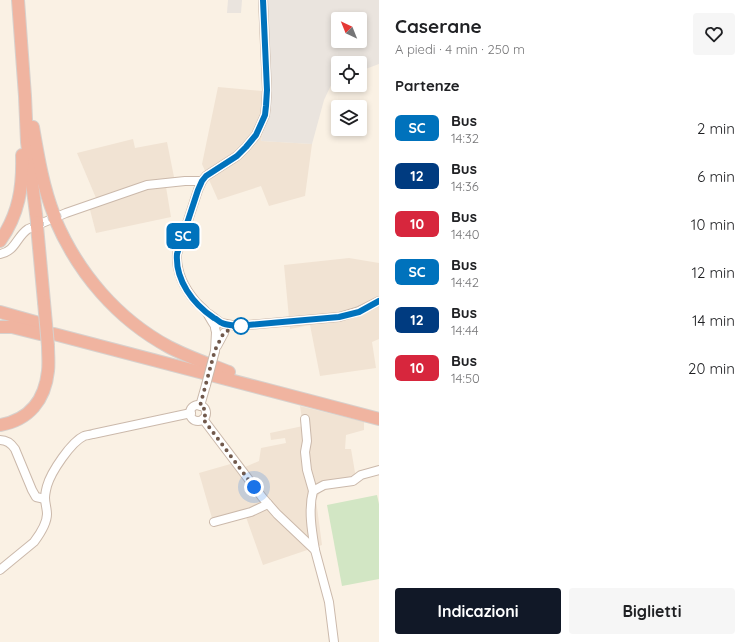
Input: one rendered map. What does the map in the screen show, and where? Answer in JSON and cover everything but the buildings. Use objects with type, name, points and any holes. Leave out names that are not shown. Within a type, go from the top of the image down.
[{"type":"highway","points":[[0,425],[9,424],[25,415],[39,400],[44,391],[52,336],[44,302],[37,224],[27,142],[18,0]]},
{"type":"highway","points":[[25,96],[47,193],[55,217],[68,247],[84,272],[124,316],[146,332],[170,347],[229,372]]},
{"type":"highway","points":[[0,241],[13,218],[21,190],[22,125],[25,96]]},
{"type":"highway","points":[[0,312],[40,329]]},
{"type":"highway","points":[[0,320],[40,329]]},
{"type":"highway","points":[[0,327],[40,329]]},
{"type":"highway","points":[[52,336],[229,372],[379,411]]},
{"type":"highway","points":[[52,336],[85,342],[379,419]]},
{"type":"street","points":[[221,328],[190,295],[183,284],[178,271],[177,259],[182,238],[202,181],[211,172],[237,156],[246,147],[256,135],[265,115],[267,90],[263,0]]},
{"type":"street","points":[[0,254],[10,250],[23,232],[28,229],[80,208],[147,185],[185,181],[202,181]]},
{"type":"street","points":[[221,328],[339,317],[359,312],[379,301]]},
{"type":"street","points":[[200,406],[221,328]]},
{"type":"street","points":[[200,406],[204,408],[206,411],[203,419],[196,420],[192,418],[191,411],[193,407],[200,406]]},
{"type":"street","points":[[0,570],[34,542],[38,536],[46,521],[47,513],[45,499],[47,486],[61,460],[75,442],[84,436],[191,413]]},
{"type":"street","points":[[203,419],[268,504],[315,550]]},
{"type":"street","points":[[305,419],[307,441],[305,452],[307,470],[313,491],[311,500],[312,530],[315,550],[329,602],[334,642]]},
{"type":"street","points":[[0,440],[8,442],[15,449],[36,497],[45,499]]},
{"type":"street","points":[[313,491],[324,485],[353,481],[361,475],[379,470]]},
{"type":"street","points":[[214,522],[251,512],[268,504]]},
{"type":"shaded area","points":[[228,0],[242,0],[241,13],[227,13]]},
{"type":"shaded area","points":[[267,0],[379,0],[379,64],[367,68],[367,56],[331,56],[331,85],[324,100],[312,144],[261,141],[272,92]]},
{"type":"shaded area","points":[[218,87],[272,92],[261,141],[312,144],[305,196],[269,206],[261,186],[218,200],[202,164]]},
{"type":"shaded area","points":[[133,139],[135,148],[167,142],[176,187],[166,187],[171,217],[96,233],[88,202],[96,198],[77,153]]},
{"type":"shaded area","points":[[349,258],[379,263],[379,339],[372,342],[376,368],[320,376],[310,325],[290,329],[284,265]]},
{"type":"shaded area","points":[[300,406],[364,422],[364,430],[346,435],[345,449],[351,449],[357,484],[324,489],[319,494],[316,500],[322,545],[263,565],[246,517],[214,525],[199,473],[241,461],[245,467],[259,461],[261,448],[286,443],[285,438],[271,440],[270,433],[303,426]]},
{"type":"green space","points":[[377,495],[379,504],[379,579],[342,586],[327,505]]},
{"type":"bus line","name":"SC","points":[[263,0],[267,90],[263,122],[250,143],[237,156],[211,172],[202,181],[177,254],[177,264],[180,277],[190,295],[206,313],[221,323],[237,326],[339,317],[359,312],[379,301]]},
{"type":"route","points":[[241,326],[237,326],[225,332],[222,336],[215,350],[200,406],[202,406],[206,411],[203,419],[254,487]]}]
